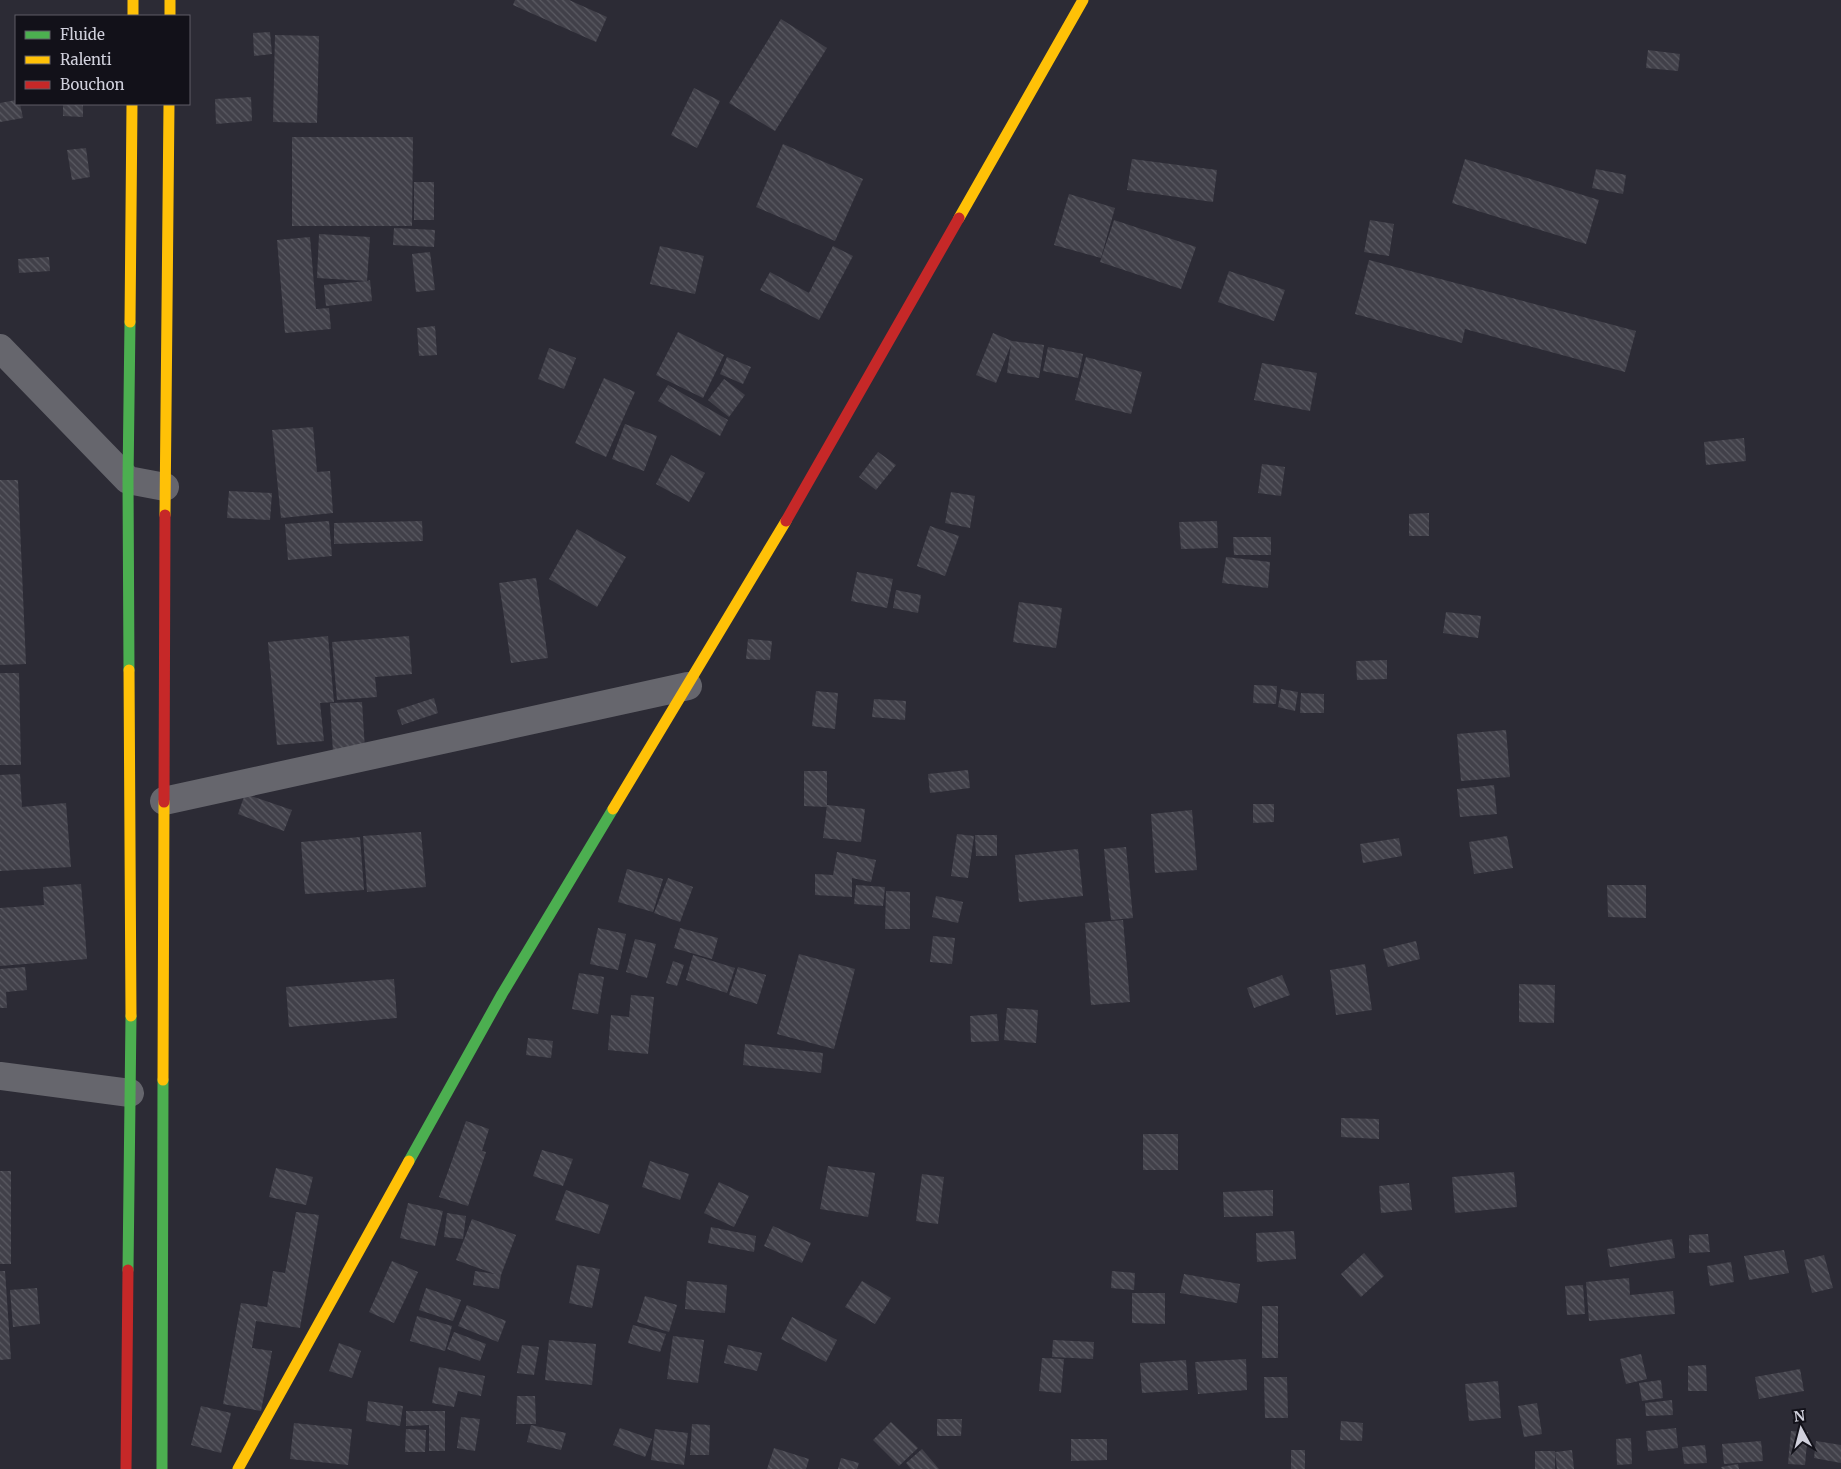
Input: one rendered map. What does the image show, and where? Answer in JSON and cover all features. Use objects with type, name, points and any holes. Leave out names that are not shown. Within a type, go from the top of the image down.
[{"type":"main road","points":[[133,0],[133,15]]},
{"type":"main road","points":[[170,0],[170,15]]},
{"type":"main road","points":[[238,1469],[502,994],[815,474],[1083,0]]},
{"type":"main road","points":[[126,1469],[130,1093],[128,480],[132,105]]},
{"type":"main road","points":[[162,1469],[165,487],[169,105]]},
{"type":"street","points":[[0,348],[128,480],[165,487]]},
{"type":"street","points":[[164,800],[688,686]]},
{"type":"street","points":[[0,1076],[130,1093]]},
{"type":"building","points":[[515,0],[569,0],[607,17],[596,42],[513,5]]},
{"type":"building","points":[[781,19],[827,48],[775,131],[729,103]]},
{"type":"building","points":[[270,32],[272,54],[254,56],[253,33]]},
{"type":"building","points":[[275,35],[319,36],[317,123],[273,122]]},
{"type":"building","points":[[1648,50],[1680,54],[1678,71],[1646,68]]},
{"type":"building","points":[[694,88],[720,101],[697,148],[671,135]]},
{"type":"building","points":[[251,97],[252,121],[216,124],[215,99]]},
{"type":"building","points":[[15,100],[15,105],[20,105],[23,118],[0,122],[0,103]]},
{"type":"building","points":[[63,105],[83,105],[83,117],[63,116]]},
{"type":"building","points":[[292,137],[413,137],[412,226],[292,226]]},
{"type":"building","points":[[783,144],[863,179],[835,241],[756,207]]},
{"type":"building","points":[[86,148],[90,177],[72,180],[67,150]]},
{"type":"building","points":[[1132,159],[1217,170],[1213,202],[1127,190]]},
{"type":"building","points":[[1465,159],[1599,200],[1586,244],[1452,203]]},
{"type":"building","points":[[1596,169],[1626,175],[1623,194],[1592,188]]},
{"type":"building","points":[[414,182],[434,182],[434,220],[414,220]]},
{"type":"building","points":[[1069,194],[1115,208],[1101,258],[1054,245]]},
{"type":"building","points":[[1114,220],[1196,247],[1181,289],[1100,262]]},
{"type":"building","points":[[1370,220],[1394,224],[1389,256],[1364,252]]},
{"type":"building","points":[[394,228],[435,230],[434,247],[393,245]]},
{"type":"building","points":[[319,234],[370,237],[367,281],[317,278]]},
{"type":"building","points":[[310,237],[316,309],[329,308],[331,329],[285,333],[277,240]]},
{"type":"building","points":[[660,246],[704,256],[695,294],[650,284]]},
{"type":"building","points":[[833,246],[853,256],[819,320],[760,290],[770,272],[809,293]]},
{"type":"building","points":[[430,252],[435,290],[416,292],[412,254]]},
{"type":"building","points":[[49,257],[50,271],[19,273],[18,259]]},
{"type":"building","points":[[1369,260],[1636,331],[1625,372],[1465,329],[1462,343],[1355,314]]},
{"type":"building","points":[[1229,271],[1285,290],[1274,321],[1218,302]]},
{"type":"building","points":[[370,280],[372,301],[326,306],[324,285]]},
{"type":"building","points":[[435,326],[437,355],[419,356],[417,328]]},
{"type":"building","points":[[678,332],[724,355],[703,398],[656,375]]},
{"type":"building","points":[[993,333],[1012,341],[1044,345],[1039,378],[1007,373],[1011,345],[996,383],[976,375]]},
{"type":"building","points":[[1048,347],[1083,354],[1078,378],[1043,371]]},
{"type":"building","points":[[549,348],[576,358],[564,389],[538,379]]},
{"type":"building","points":[[727,357],[751,367],[743,384],[720,374]]},
{"type":"building","points":[[1086,357],[1142,372],[1131,414],[1075,400]]},
{"type":"building","points":[[1262,363],[1317,373],[1310,411],[1254,400]]},
{"type":"building","points":[[604,378],[635,392],[606,457],[575,443]]},
{"type":"building","points":[[724,379],[745,395],[729,417],[708,400]]},
{"type":"building","points":[[668,385],[728,420],[720,436],[658,401]]},
{"type":"building","points":[[625,424],[657,436],[644,471],[612,459]]},
{"type":"building","points":[[313,427],[317,472],[330,471],[333,513],[281,518],[272,430]]},
{"type":"building","points":[[1744,438],[1746,461],[1706,465],[1704,442]]},
{"type":"building","points":[[878,452],[896,465],[876,490],[859,477]]},
{"type":"building","points":[[671,455],[705,473],[689,502],[656,484]]},
{"type":"building","points":[[1262,464],[1285,467],[1281,496],[1258,493]]},
{"type":"building","points":[[0,480],[18,480],[26,664],[0,665]]},
{"type":"building","points":[[229,491],[272,493],[270,520],[227,518]]},
{"type":"building","points":[[951,492],[975,496],[970,528],[945,523]]},
{"type":"building","points":[[1429,513],[1429,536],[1409,536],[1409,514]]},
{"type":"building","points":[[329,521],[332,556],[288,560],[285,524]]},
{"type":"building","points":[[422,521],[423,541],[334,544],[334,523]]},
{"type":"building","points":[[1217,521],[1218,548],[1181,549],[1179,522]]},
{"type":"building","points":[[930,526],[959,536],[945,576],[917,566]]},
{"type":"building","points":[[577,529],[626,557],[597,607],[549,579]]},
{"type":"building","points":[[1233,537],[1271,537],[1271,555],[1234,555]]},
{"type":"building","points":[[1226,557],[1270,562],[1268,588],[1222,583]]},
{"type":"building","points":[[857,572],[893,579],[887,608],[851,601]]},
{"type":"building","points":[[536,578],[548,658],[511,663],[499,583]]},
{"type":"building","points":[[896,590],[921,595],[918,613],[893,608]]},
{"type":"building","points":[[1019,602],[1062,608],[1056,648],[1013,642]]},
{"type":"building","points":[[1446,612],[1481,616],[1478,638],[1443,633]]},
{"type":"building","points":[[328,636],[334,702],[320,703],[324,741],[277,745],[268,642]]},
{"type":"building","points":[[409,636],[412,674],[375,677],[377,697],[337,700],[332,642]]},
{"type":"building","points":[[748,639],[772,641],[770,660],[746,659]]},
{"type":"building","points":[[1387,660],[1387,679],[1357,680],[1356,661]]},
{"type":"building","points":[[0,673],[19,673],[21,765],[0,765]]},
{"type":"building","points":[[1254,685],[1277,686],[1276,704],[1253,703]]},
{"type":"building","points":[[1281,689],[1298,692],[1295,711],[1278,707]]},
{"type":"building","points":[[816,691],[838,693],[835,729],[812,726]]},
{"type":"building","points":[[1301,693],[1324,694],[1324,713],[1300,713]]},
{"type":"building","points":[[434,698],[438,713],[402,725],[397,710]]},
{"type":"building","points":[[874,699],[906,701],[905,720],[872,717]]},
{"type":"building","points":[[362,702],[365,750],[333,752],[330,703]]},
{"type":"building","points":[[1506,730],[1510,777],[1461,781],[1457,734]]},
{"type":"building","points":[[968,770],[970,788],[930,793],[928,774]]},
{"type":"building","points":[[804,771],[827,771],[827,807],[804,806]]},
{"type":"building","points":[[20,774],[22,807],[66,803],[71,867],[0,871],[0,775]]},
{"type":"building","points":[[1494,785],[1497,814],[1460,817],[1457,789]]},
{"type":"building","points":[[245,794],[292,810],[284,831],[238,814]]},
{"type":"building","points":[[1253,804],[1274,804],[1274,822],[1253,823]]},
{"type":"building","points":[[827,805],[865,809],[861,842],[823,838]]},
{"type":"building","points":[[1192,810],[1197,870],[1155,873],[1151,814]]},
{"type":"building","points":[[421,832],[426,887],[367,892],[363,836]]},
{"type":"building","points":[[957,834],[974,836],[968,878],[951,876]]},
{"type":"building","points":[[975,835],[997,835],[997,856],[976,856]]},
{"type":"building","points":[[1507,836],[1513,868],[1474,874],[1469,842]]},
{"type":"building","points":[[360,837],[364,890],[305,894],[301,842]]},
{"type":"building","points":[[1399,838],[1402,856],[1363,863],[1360,844]]},
{"type":"building","points":[[1126,847],[1133,918],[1111,920],[1104,849]]},
{"type":"building","points":[[1078,849],[1083,896],[1019,902],[1015,855]]},
{"type":"building","points":[[837,852],[876,860],[871,882],[852,878],[852,897],[815,895],[815,874],[833,875]]},
{"type":"building","points":[[627,869],[663,879],[653,912],[618,902]]},
{"type":"building","points":[[668,878],[693,887],[680,922],[654,913]]},
{"type":"building","points":[[81,884],[87,959],[0,966],[0,908],[44,905],[43,887]]},
{"type":"building","points":[[856,885],[885,887],[883,906],[854,904]]},
{"type":"building","points":[[1607,885],[1646,885],[1646,918],[1608,917]]},
{"type":"building","points":[[886,891],[910,892],[910,929],[885,929]]},
{"type":"building","points":[[936,896],[963,902],[958,923],[932,917]]},
{"type":"building","points":[[1123,920],[1130,1002],[1091,1005],[1085,923]]},
{"type":"building","points":[[598,928],[626,934],[618,970],[590,964]]},
{"type":"building","points":[[680,928],[718,938],[712,959],[674,948]]},
{"type":"building","points":[[933,936],[955,938],[952,964],[930,962]]},
{"type":"building","points":[[635,939],[656,944],[647,978],[626,972]]},
{"type":"building","points":[[1416,941],[1420,959],[1388,967],[1383,949]]},
{"type":"building","points":[[799,954],[855,969],[834,1049],[777,1034]]},
{"type":"building","points":[[693,955],[735,968],[727,993],[686,980]]},
{"type":"building","points":[[673,961],[684,965],[677,986],[666,983]]},
{"type":"building","points":[[1365,964],[1372,1010],[1336,1015],[1330,970]]},
{"type":"building","points":[[25,967],[27,990],[6,992],[7,1008],[0,1008],[0,969]]},
{"type":"building","points":[[738,967],[766,975],[757,1004],[729,995]]},
{"type":"building","points":[[579,973],[604,977],[598,1014],[572,1009]]},
{"type":"building","points":[[1282,975],[1290,995],[1254,1008],[1247,988]]},
{"type":"building","points":[[394,979],[397,1018],[289,1027],[286,987]]},
{"type":"building","points":[[1519,984],[1555,985],[1554,1023],[1519,1022]]},
{"type":"building","points":[[631,995],[654,997],[648,1054],[608,1050],[611,1015],[629,1017]]},
{"type":"building","points":[[1007,1008],[1038,1010],[1036,1043],[1004,1040]]},
{"type":"building","points":[[997,1014],[999,1041],[971,1042],[970,1016]]},
{"type":"building","points":[[528,1038],[553,1041],[551,1058],[526,1055]]},
{"type":"building","points":[[745,1044],[823,1053],[821,1073],[743,1065]]},
{"type":"building","points":[[1341,1118],[1379,1119],[1379,1139],[1341,1137]]},
{"type":"building","points":[[466,1121],[489,1129],[482,1151],[486,1152],[468,1206],[439,1197]]},
{"type":"building","points":[[1143,1134],[1178,1134],[1178,1170],[1143,1170]]},
{"type":"building","points":[[542,1150],[573,1159],[563,1186],[533,1176]]},
{"type":"building","points":[[650,1161],[689,1174],[680,1200],[642,1187]]},
{"type":"building","points":[[828,1166],[875,1173],[868,1217],[820,1209]]},
{"type":"building","points":[[276,1168],[313,1177],[306,1205],[269,1197]]},
{"type":"building","points":[[0,1171],[11,1171],[11,1264],[0,1264]]},
{"type":"building","points":[[1514,1172],[1517,1207],[1455,1213],[1452,1177]]},
{"type":"building","points":[[922,1174],[944,1177],[938,1224],[916,1221]]},
{"type":"building","points":[[719,1182],[749,1196],[734,1227],[704,1213]]},
{"type":"building","points":[[1409,1183],[1412,1210],[1381,1213],[1379,1186]]},
{"type":"building","points":[[566,1190],[609,1205],[599,1234],[555,1220]]},
{"type":"building","points":[[1273,1190],[1273,1216],[1224,1217],[1223,1192]]},
{"type":"building","points":[[408,1203],[443,1211],[435,1246],[400,1238]]},
{"type":"building","points":[[296,1212],[319,1215],[300,1328],[256,1321],[252,1348],[272,1351],[261,1411],[223,1404],[241,1303],[267,1307],[273,1271],[285,1273]]},
{"type":"building","points":[[447,1213],[466,1216],[463,1239],[444,1237]]},
{"type":"building","points":[[472,1219],[516,1235],[501,1275],[499,1289],[473,1285],[475,1271],[495,1274],[456,1260]]},
{"type":"building","points":[[773,1226],[811,1243],[802,1263],[764,1246]]},
{"type":"building","points":[[711,1227],[756,1236],[754,1252],[708,1243]]},
{"type":"building","points":[[1294,1231],[1296,1259],[1257,1262],[1256,1233]]},
{"type":"building","points":[[1708,1234],[1710,1252],[1689,1253],[1689,1235]]},
{"type":"building","points":[[1672,1239],[1675,1258],[1610,1267],[1607,1249]]},
{"type":"building","points":[[1784,1250],[1789,1273],[1749,1280],[1744,1256]]},
{"type":"building","points":[[1364,1253],[1384,1276],[1361,1297],[1341,1274]]},
{"type":"building","points":[[1824,1255],[1833,1288],[1812,1293],[1804,1260]]},
{"type":"building","points":[[392,1261],[418,1272],[394,1323],[369,1312]]},
{"type":"building","points":[[1731,1262],[1734,1282],[1710,1286],[1707,1266]]},
{"type":"building","points":[[577,1265],[600,1269],[592,1308],[569,1303]]},
{"type":"building","points":[[0,1271],[5,1271],[11,1359],[0,1360]]},
{"type":"building","points":[[1112,1271],[1135,1273],[1134,1290],[1111,1288]]},
{"type":"building","points":[[1184,1274],[1240,1284],[1237,1303],[1180,1293]]},
{"type":"building","points":[[1629,1278],[1630,1295],[1673,1291],[1675,1314],[1589,1321],[1586,1282]]},
{"type":"building","points":[[687,1281],[727,1285],[725,1313],[685,1309]]},
{"type":"building","points":[[862,1281],[891,1298],[875,1324],[845,1307]]},
{"type":"building","points":[[1583,1285],[1585,1314],[1567,1315],[1565,1286]]},
{"type":"building","points":[[37,1288],[40,1324],[13,1327],[10,1290]]},
{"type":"building","points":[[426,1288],[461,1300],[453,1321],[419,1310]]},
{"type":"building","points":[[1132,1293],[1165,1293],[1165,1324],[1132,1323]]},
{"type":"building","points":[[645,1296],[677,1305],[669,1332],[637,1322]]},
{"type":"building","points":[[467,1305],[506,1321],[498,1342],[458,1326]]},
{"type":"building","points":[[1262,1306],[1278,1306],[1278,1358],[1262,1358]]},
{"type":"building","points":[[417,1316],[452,1326],[445,1351],[410,1341]]},
{"type":"building","points":[[792,1317],[837,1340],[826,1362],[781,1339]]},
{"type":"building","points":[[633,1325],[666,1334],[660,1352],[628,1343]]},
{"type":"building","points":[[454,1332],[486,1344],[480,1361],[447,1349]]},
{"type":"building","points":[[673,1336],[704,1340],[698,1383],[667,1379]]},
{"type":"building","points":[[549,1340],[596,1344],[592,1385],[545,1380]]},
{"type":"building","points":[[1053,1340],[1094,1342],[1093,1359],[1052,1357]]},
{"type":"building","points":[[339,1343],[361,1351],[352,1378],[329,1371]]},
{"type":"building","points":[[522,1345],[539,1347],[534,1375],[517,1373]]},
{"type":"building","points":[[728,1345],[762,1353],[757,1371],[724,1363]]},
{"type":"building","points":[[1641,1354],[1647,1379],[1626,1384],[1620,1359]]},
{"type":"building","points":[[1042,1358],[1064,1359],[1061,1393],[1039,1391]]},
{"type":"building","points":[[1246,1359],[1247,1390],[1198,1394],[1195,1362]]},
{"type":"building","points":[[1186,1360],[1188,1390],[1142,1393],[1140,1363]]},
{"type":"building","points":[[1706,1365],[1707,1391],[1688,1391],[1688,1366]]},
{"type":"building","points":[[439,1367],[485,1376],[481,1396],[458,1391],[454,1407],[432,1403]]},
{"type":"building","points":[[1800,1369],[1804,1391],[1759,1399],[1755,1377]]},
{"type":"building","points":[[1264,1377],[1287,1377],[1288,1418],[1265,1418]]},
{"type":"building","points":[[1661,1380],[1663,1398],[1642,1401],[1639,1383]]},
{"type":"building","points":[[1498,1381],[1501,1418],[1469,1421],[1465,1384]]},
{"type":"building","points":[[517,1396],[535,1396],[536,1424],[516,1424]]},
{"type":"building","points":[[1672,1400],[1673,1415],[1646,1416],[1645,1403]]},
{"type":"building","points":[[368,1401],[403,1406],[400,1426],[366,1421]]},
{"type":"building","points":[[1537,1403],[1542,1434],[1524,1437],[1518,1406]]},
{"type":"building","points":[[201,1406],[231,1413],[221,1453],[191,1445]]},
{"type":"building","points":[[406,1411],[445,1411],[445,1451],[429,1451],[429,1425],[406,1426]]},
{"type":"building","points":[[461,1417],[480,1419],[475,1451],[457,1448]]},
{"type":"building","points":[[937,1419],[962,1419],[961,1436],[937,1436]]},
{"type":"building","points":[[1341,1421],[1363,1423],[1362,1441],[1340,1440]]},
{"type":"building","points":[[891,1422],[918,1448],[899,1466],[873,1440]]},
{"type":"building","points":[[294,1423],[352,1429],[348,1465],[290,1459]]},
{"type":"building","points":[[692,1424],[710,1425],[709,1455],[690,1455]]},
{"type":"building","points":[[531,1425],[566,1433],[561,1450],[527,1442]]},
{"type":"building","points":[[620,1428],[652,1439],[645,1457],[613,1445]]},
{"type":"building","points":[[1676,1428],[1678,1448],[1648,1451],[1646,1431]]},
{"type":"building","points":[[406,1429],[426,1430],[425,1452],[405,1452]]},
{"type":"building","points":[[655,1429],[688,1433],[684,1465],[651,1460]]},
{"type":"building","points":[[1791,1431],[1808,1432],[1805,1465],[1788,1464]]},
{"type":"building","points":[[1631,1438],[1632,1464],[1617,1465],[1616,1439]]},
{"type":"building","points":[[1071,1439],[1107,1439],[1107,1460],[1071,1461]]},
{"type":"building","points":[[1761,1441],[1763,1461],[1724,1464],[1722,1444]]},
{"type":"building","points":[[1816,1441],[1841,1445],[1841,1463],[1814,1458]]},
{"type":"building","points":[[1705,1445],[1707,1463],[1684,1464],[1682,1447]]},
{"type":"building","points":[[774,1448],[809,1459],[806,1469],[767,1469]]},
{"type":"building","points":[[922,1449],[939,1469],[911,1469],[906,1463]]},
{"type":"building","points":[[1291,1450],[1305,1450],[1305,1469],[1291,1469]]},
{"type":"building","points":[[1572,1450],[1574,1469],[1557,1469],[1555,1452]]},
{"type":"building","points":[[1535,1451],[1555,1451],[1555,1469],[1535,1469]]},
{"type":"building","points":[[841,1458],[859,1463],[857,1469],[838,1469]]},
{"type":"building","points":[[1738,1464],[1739,1469],[1722,1469],[1721,1467]]},
{"type":"traffic: fast","points":[[129,670],[128,480],[130,322]]},
{"type":"traffic: fast","points":[[409,1161],[502,994],[613,809]]},
{"type":"traffic: fast","points":[[128,1270],[131,1016]]},
{"type":"traffic: fast","points":[[162,1469],[163,1080]]},
{"type":"traffic: slow","points":[[133,0],[133,15]]},
{"type":"traffic: slow","points":[[170,0],[170,15]]},
{"type":"traffic: slow","points":[[959,218],[1083,0]]},
{"type":"traffic: slow","points":[[130,322],[132,105]]},
{"type":"traffic: slow","points":[[165,515],[169,105]]},
{"type":"traffic: slow","points":[[613,809],[786,521]]},
{"type":"traffic: slow","points":[[129,670],[131,1016]]},
{"type":"traffic: slow","points":[[163,1080],[164,802]]},
{"type":"traffic: slow","points":[[238,1469],[409,1161]]},
{"type":"traffic: jam","points":[[786,521],[959,218]]},
{"type":"traffic: jam","points":[[164,802],[165,515]]},
{"type":"traffic: jam","points":[[126,1469],[128,1270]]}]
